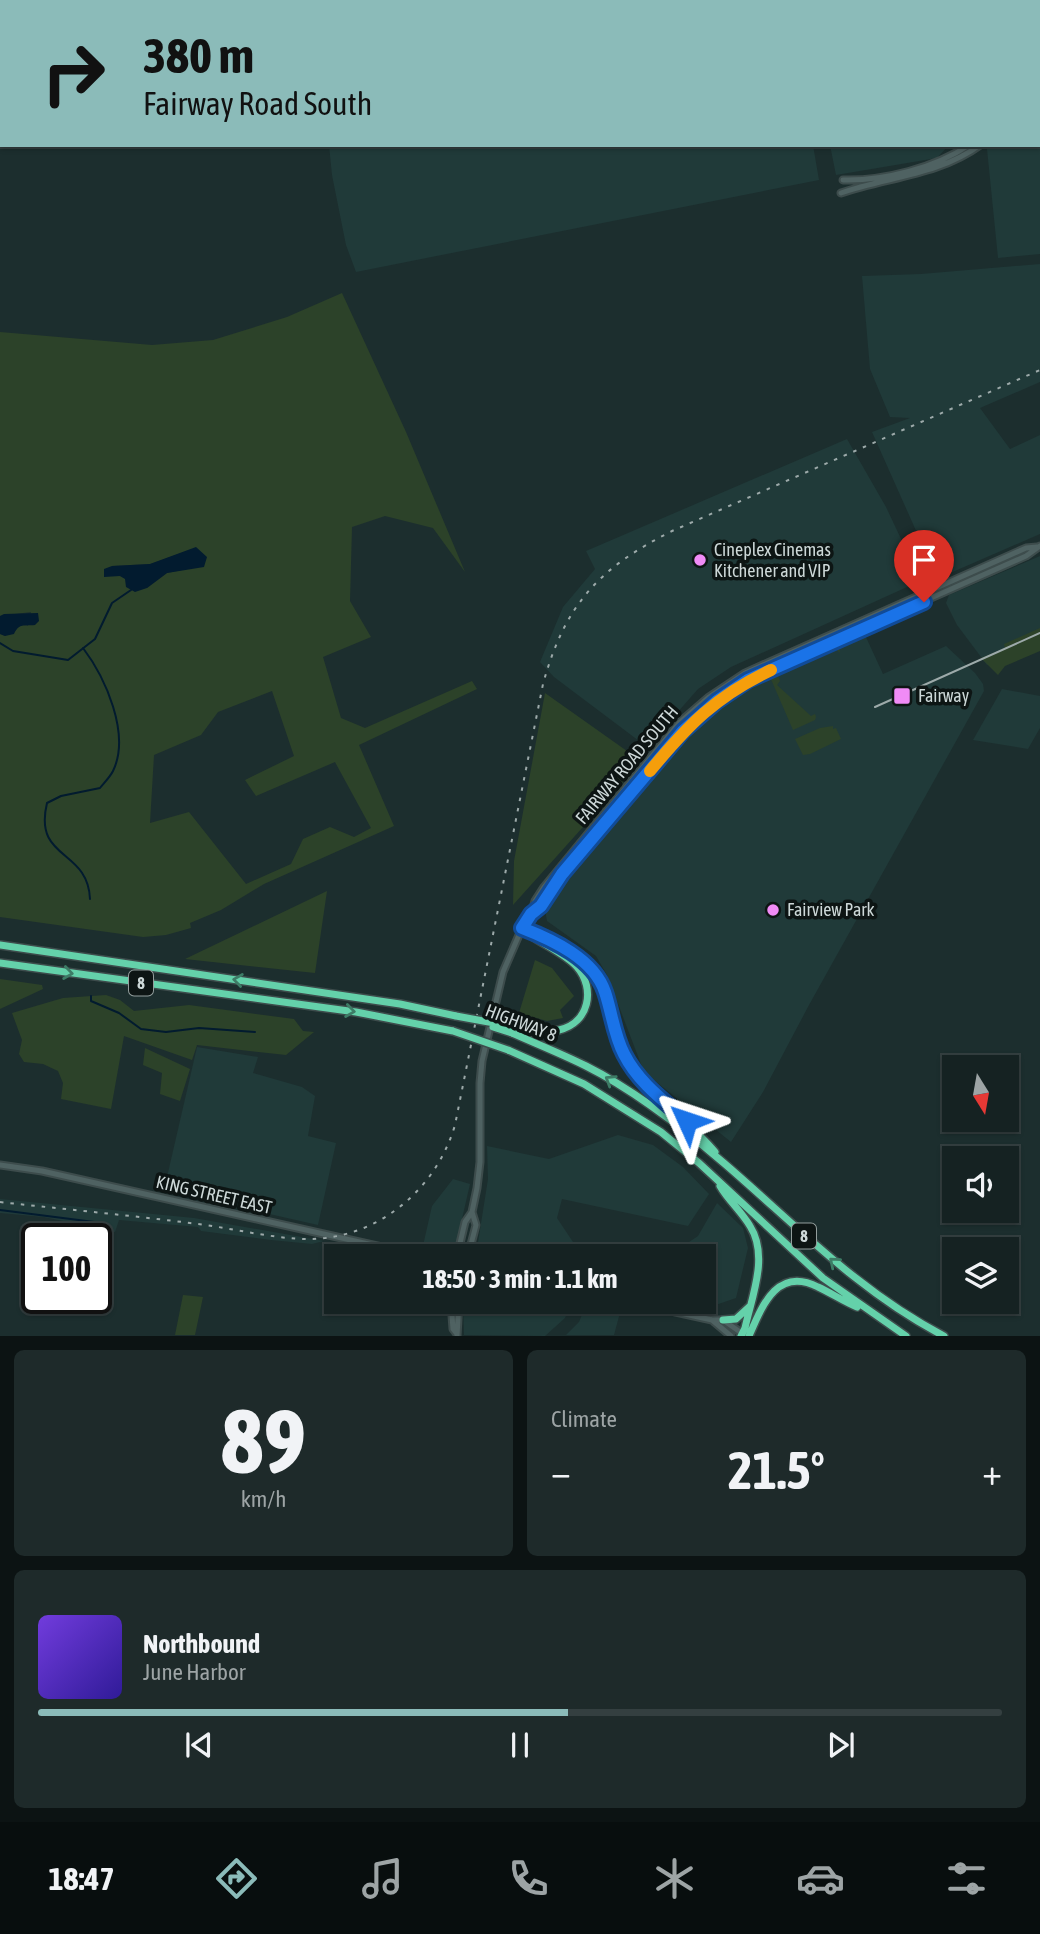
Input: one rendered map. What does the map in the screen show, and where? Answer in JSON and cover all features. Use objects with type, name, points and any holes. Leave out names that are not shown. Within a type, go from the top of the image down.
[{"type":"highway","points":[[514,1030],[557,1030],[572,1025],[582,1016],[588,1002],[585,977],[575,964],[522,928]]},
{"type":"highway","points":[[522,928],[547,938],[595,972],[605,992],[616,1037],[624,1055],[640,1077],[699,1132],[724,1163]]},
{"type":"highway","name":"HIGHWAY 8","points":[[0,945],[400,1004],[514,1030],[598,1073],[651,1106],[724,1163],[842,1269],[900,1310],[944,1335]]},
{"type":"highway","name":"HIGHWAY 8","points":[[0,963],[356,1012],[453,1031],[508,1050],[584,1084],[661,1132],[823,1278],[873,1315],[906,1335]]},
{"type":"highway","points":[[716,1179],[752,1229],[758,1245],[759,1264],[744,1335]]},
{"type":"highway","points":[[744,1335],[769,1295],[791,1282],[811,1284],[873,1315]]},
{"type":"highway","points":[[723,1320],[736,1319],[750,1306]]},
{"type":"main road","points":[[843,180],[871,178],[930,164],[965,147]]},
{"type":"main road","points":[[841,193],[932,170],[977,147]]},
{"type":"main road","name":"FAIRWAY ROAD SOUTH","points":[[471,1244],[475,1225],[472,1213],[480,1161],[479,1097],[482,1061],[503,972],[522,928],[531,914],[541,906],[562,874],[683,731],[729,692],[794,659],[1026,556],[1040,546]]},
{"type":"main road","name":"KING STREET EAST","points":[[0,1165],[42,1171],[368,1244]]},
{"type":"main road","name":"FAIRWAY ROAD SOUTH","points":[[460,1244],[465,1222],[472,1213]]},
{"type":"main road","points":[[452,1314],[453,1329],[457,1335]]},
{"type":"main road","points":[[457,1335],[459,1314]]},
{"type":"main road","points":[[685,1314],[723,1320],[744,1335]]},
{"type":"main road","points":[[712,1320],[731,1335]]},
{"type":"shaded area","points":[[329,147],[813,147],[819,180],[356,272],[346,245]]},
{"type":"shaded area","points":[[830,147],[947,147],[937,158],[836,175]]},
{"type":"shaded area","points":[[1040,147],[1040,254],[998,258],[987,149]]},
{"type":"shaded area","points":[[1040,264],[1040,382],[980,408],[1010,449],[1040,435],[1040,534],[948,574],[934,571],[872,432],[910,418],[890,417],[870,369],[862,276]]},
{"type":"shaded area","points":[[847,439],[886,507],[918,575],[918,582],[731,667],[698,689],[647,747],[554,677],[540,662],[563,607],[595,569],[586,551]]},
{"type":"shaded area","points":[[1040,556],[1040,641],[987,665],[957,625],[946,603],[949,595]]},
{"type":"shaded area","points":[[865,635],[883,674],[946,646],[975,673],[983,684],[984,691],[763,1092],[731,1142],[644,1072],[607,975],[596,956],[547,921],[545,910],[600,838],[696,728],[729,699],[770,677]]},
{"type":"shaded area","points":[[1002,689],[1040,696],[1040,728],[1028,749],[973,740]]},
{"type":"shaded area","points":[[197,1047],[258,1057],[253,1073],[302,1087],[315,1096],[308,1136],[336,1143],[318,1225],[164,1190]]},
{"type":"shaded area","points":[[618,1135],[653,1145],[683,1167],[709,1194],[688,1226],[562,1199],[557,1218],[574,1244],[478,1244],[488,1179],[487,1146],[549,1159]]},
{"type":"shaded area","points":[[453,1179],[470,1184],[456,1244],[423,1244],[432,1206]]},
{"type":"shaded area","points":[[0,1199],[194,1218],[324,1241],[312,1244],[271,1240],[201,1231],[198,1227],[119,1220],[115,1232],[112,1231],[112,1223],[72,1223],[0,1213]]},
{"type":"shaded area","points":[[717,1203],[743,1228],[748,1248],[736,1298],[716,1305],[716,1244],[686,1244],[698,1236]]},
{"type":"shaded area","points":[[463,1314],[567,1314],[545,1336],[464,1335]]},
{"type":"shaded area","points":[[582,1314],[620,1314],[614,1335],[566,1335],[579,1322]]},
{"type":"green space","points":[[342,293],[406,432],[465,572],[433,528],[385,516],[352,527],[350,601],[371,637],[323,657],[341,718],[365,728],[472,681],[477,689],[359,745],[394,826],[264,884],[221,910],[190,923],[191,928],[166,935],[143,937],[0,917],[0,634],[5,636],[22,624],[28,626],[31,612],[0,616],[0,332],[152,345],[213,340],[287,317]],"holes":[[[196,548],[192,568],[167,573],[147,588],[120,576],[112,566],[150,564]],[[272,691],[294,756],[245,780],[256,796],[335,762],[371,828],[354,837],[330,827],[303,839],[291,864],[246,884],[189,812],[150,823],[154,755],[201,735],[218,712]]]},
{"type":"green space","points":[[1040,628],[1040,651],[1005,666],[998,675],[981,658],[1005,648],[1004,644]]},
{"type":"green space","points":[[839,647],[840,653],[837,650],[778,676],[780,681],[777,685],[811,716],[815,714],[816,717],[815,720],[793,730],[770,677]]},
{"type":"green space","points":[[545,693],[634,756],[635,769],[513,905],[514,861]]},
{"type":"green space","points":[[833,726],[841,739],[803,755],[795,739],[820,728]]},
{"type":"green space","points":[[327,891],[315,973],[185,959]]},
{"type":"green space","points":[[535,960],[552,968],[574,996],[560,1010],[563,1018],[547,1021],[519,1013]]},
{"type":"green space","points":[[0,979],[42,985],[43,989],[0,1009]]},
{"type":"green space","points":[[106,995],[120,1000],[134,1011],[189,1005],[294,1019],[303,1031],[314,1032],[286,1055],[197,1045],[192,1060],[124,1036],[111,1109],[61,1099],[63,1083],[58,1071],[43,1064],[24,1062],[19,1054],[22,1040],[12,1013],[63,998]]},
{"type":"green space","points":[[145,1048],[190,1069],[180,1101],[160,1094],[162,1073],[143,1065]]},
{"type":"green space","points":[[183,1295],[203,1297],[195,1335],[175,1335]]},
{"type":"water","points":[[196,547],[207,557],[204,567],[167,573],[147,588],[135,592],[126,587],[125,579],[120,576],[104,577],[104,569],[112,566],[150,564]]},
{"type":"water","points":[[38,613],[39,621],[35,625],[20,627],[14,634],[0,634],[0,616]]},
{"type":"waterway","points":[[0,643],[13,651],[68,660],[95,639],[112,603],[131,590]]},
{"type":"waterway","points":[[83,648],[100,674],[113,706],[119,740],[118,756],[112,773],[100,788],[61,796],[47,803],[45,822],[54,845],[80,871],[87,883],[90,899]]},
{"type":"waterway","points":[[91,996],[91,1001],[119,1013],[141,1029],[166,1032],[199,1028],[255,1032]]},
{"type":"waterway","points":[[0,1210],[102,1223]]},
{"type":"tram line","points":[[875,707],[1040,633]]},
{"type":"railway","points":[[0,1202],[166,1220],[301,1239],[327,1238],[353,1232],[398,1209],[433,1172],[446,1150],[455,1125],[543,684],[562,632],[588,591],[624,559],[672,531],[1040,370]]},
{"type":"slow traffic","points":[[650,771],[683,731],[717,701],[748,680],[771,670]]},
{"type":"place","name":"Cineplex Cinemas Kitchener and VIP","points":[[700,560]]},
{"type":"place","name":"Fairway","points":[[902,696]]},
{"type":"place","name":"Fairview Park","points":[[773,910]]},
{"type":"route","points":[[687,1121],[654,1092],[624,1055],[616,1037],[605,992],[595,972],[547,938],[522,928],[531,914],[541,906],[562,874],[683,731],[717,701],[748,680],[924,602]]}]
